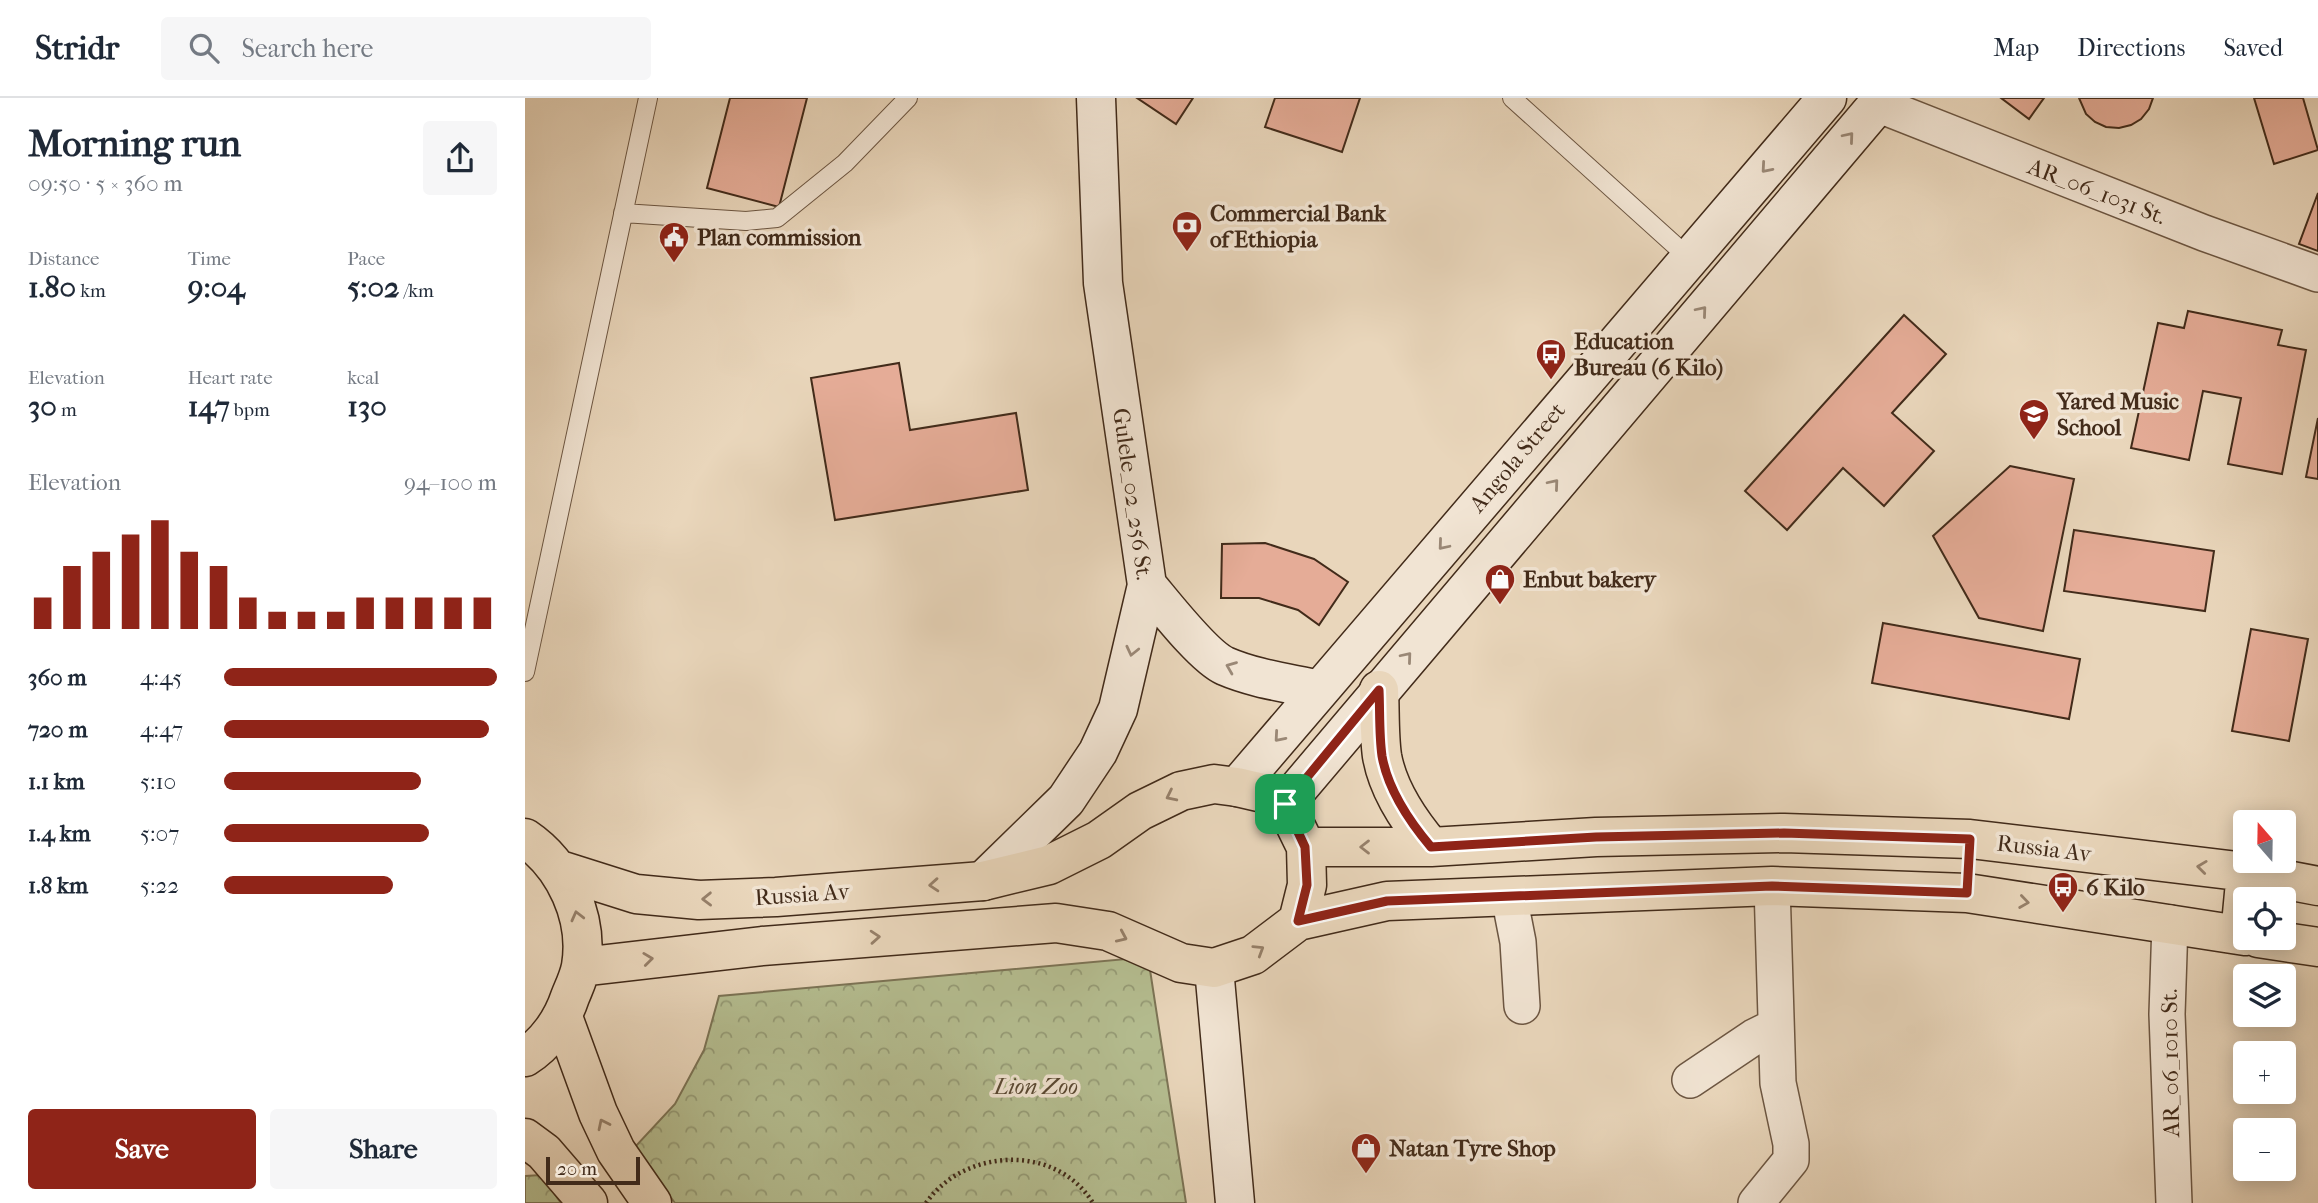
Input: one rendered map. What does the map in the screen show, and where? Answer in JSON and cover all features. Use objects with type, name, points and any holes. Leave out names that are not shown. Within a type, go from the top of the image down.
[{"type":"main road","name":"Gulele_02_256 St.","points":[[982,881],[1066,800],[1098,752],[1118,709],[1147,584],[1103,283],[1096,98]]},
{"type":"main road","name":"Angola Street","points":[[1237,786],[1827,98]]},
{"type":"main road","points":[[1298,921],[1307,885],[1305,847],[1285,804],[1880,101]]},
{"type":"main road","points":[[1147,584],[1198,643],[1223,666],[1320,690]]},
{"type":"main road","points":[[1379,690],[1383,757],[1397,799],[1416,830],[1431,847]]},
{"type":"main road","name":"Russia Av","points":[[557,869],[636,894],[699,900],[776,897],[982,881],[1049,865],[1099,840],[1140,811],[1181,791],[1214,785],[1237,786],[1263,793],[1285,804]]},
{"type":"main road","name":"Russia Av","points":[[1305,847],[1431,847],[1596,837],[1784,833],[1970,839],[2233,870]]},
{"type":"main road","points":[[525,838],[557,869],[570,891],[582,942],[581,967],[563,1017],[535,1051],[525,1057]]},
{"type":"main road","points":[[1967,893],[1970,839]]},
{"type":"main road","name":"Russia Av","points":[[2252,873],[2318,885]]},
{"type":"main road","points":[[581,967],[762,946],[1056,923],[1108,931],[1181,963],[1214,968],[1253,955],[1298,921],[1387,901],[1772,886],[1967,893],[2233,934]]},
{"type":"main road","points":[[2296,944],[2318,947]]},
{"type":"main road","points":[[1214,968],[1235,1203]]},
{"type":"main road","points":[[563,1017],[602,1122],[616,1151],[652,1203]]},
{"type":"main road","points":[[525,1138],[544,1152],[589,1203]]},
{"type":"street","name":"AR_06_1031 St.","points":[[1880,101],[2204,233],[2318,274]]},
{"type":"street","points":[[1756,1203],[1791,1160],[1791,1144],[1778,1083],[1772,886]]},
{"type":"street","points":[[1509,896],[1518,942],[1522,1006]]},
{"type":"street","name":"AR_06_1010 St.","points":[[2170,923],[2168,1014],[2174,1203]]},
{"type":"street","points":[[1690,1080],[1754,1037],[1776,1026]]},
{"type":"lane","points":[[525,672],[648,98]]},
{"type":"lane","points":[[624,213],[746,221],[777,218],[845,163],[908,98]]},
{"type":"lane","points":[[1512,98],[1689,258]]},
{"type":"path","points":[[926,1203],[936,1189],[963,1169],[996,1159],[1030,1160],[1062,1172],[1087,1194],[1093,1203]]},
{"type":"green space","name":"Lion Zoo","points":[[1148,957],[1186,1203],[675,1203],[634,1148],[675,1104],[704,1050],[719,996]]},
{"type":"green space","points":[[541,1175],[561,1203],[525,1203],[525,1176]]},
{"type":"building","points":[[730,98],[807,98],[779,207],[707,188]]},
{"type":"building","points":[[1137,98],[1193,98],[1176,124]]},
{"type":"building","points":[[1275,98],[1360,98],[1342,152],[1265,127]]},
{"type":"building","points":[[2001,98],[2044,98],[2029,119]]},
{"type":"building","points":[[2079,98],[2153,98],[2141,119],[2119,128],[2106,127],[2095,122],[2086,114]]},
{"type":"building","points":[[2254,98],[2303,98],[2318,150],[2274,164]]},
{"type":"building","points":[[2318,193],[2318,251],[2299,244]]},
{"type":"building","points":[[2188,311],[2282,330],[2278,345],[2306,350],[2282,474],[2228,464],[2241,398],[2203,391],[2189,460],[2131,448],[2158,323],[2184,328]]},
{"type":"building","points":[[1904,315],[1946,354],[1892,413],[1934,451],[1884,506],[1843,468],[1787,530],[1745,491]]},
{"type":"building","points":[[899,363],[910,430],[1016,413],[1028,490],[835,520],[811,378]]},
{"type":"building","points":[[2318,418],[2318,479],[2306,477]]},
{"type":"building","points":[[2010,466],[2074,479],[2043,631],[1979,618],[1933,536]]},
{"type":"building","points":[[2074,530],[2214,551],[2205,611],[2064,591]]},
{"type":"building","points":[[1265,543],[1314,559],[1348,582],[1319,625],[1298,610],[1259,598],[1221,598],[1222,544]]},
{"type":"building","points":[[1883,623],[2080,659],[2069,719],[1872,683]]},
{"type":"building","points":[[2251,629],[2308,639],[2289,741],[2232,731]]},
{"type":"place","name":"Commercial Bank of Ethiopia","points":[[1187,253]]},
{"type":"place","name":"Plan commission","points":[[674,264]]},
{"type":"place","name":"Education Bureau (6 Kilo)","points":[[1551,381]]},
{"type":"place","name":"Yared Music School","points":[[2034,441]]},
{"type":"place","name":"Enbut bakery","points":[[1500,606]]},
{"type":"place","name":"6 Kilo","points":[[2063,914]]},
{"type":"place","name":"Natan Tyre Shop","points":[[1366,1175]]},
{"type":"route","points":[[1379,690],[1383,757],[1397,799],[1416,830],[1431,847],[1596,837],[1784,833],[1970,839],[1967,893],[1772,886],[1387,901],[1298,921],[1307,885],[1305,847],[1285,804],[1379,690]]}]
